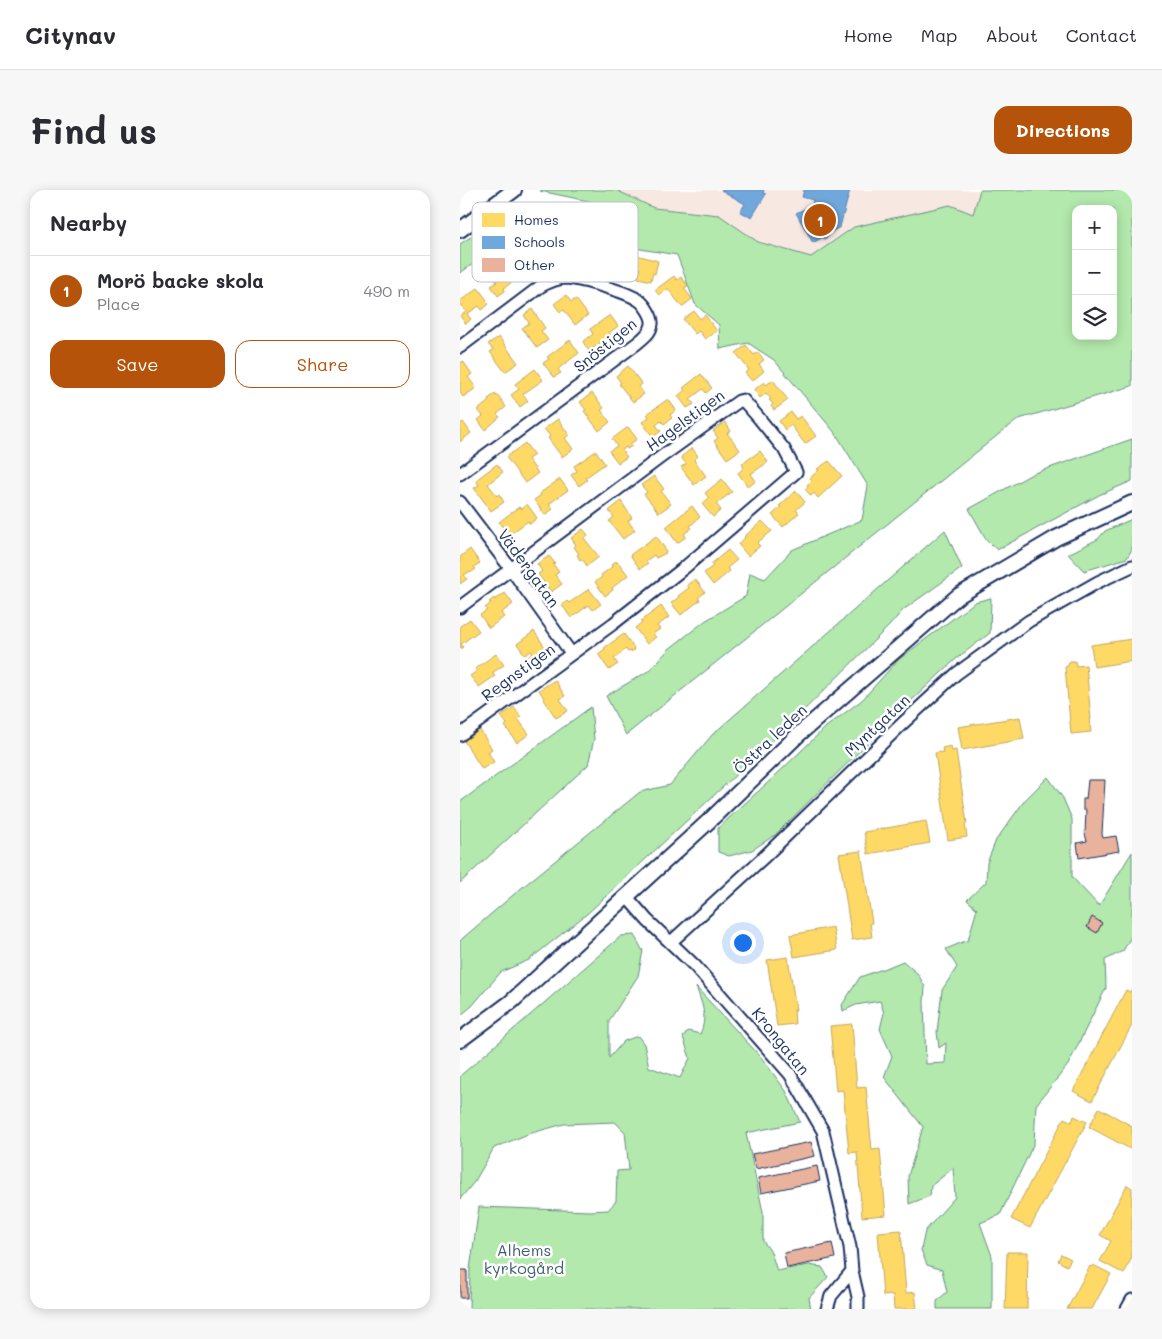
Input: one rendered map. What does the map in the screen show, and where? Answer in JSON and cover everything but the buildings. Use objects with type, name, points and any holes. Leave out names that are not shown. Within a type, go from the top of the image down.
[{"type":"street","points":[[498,202],[514,190]]},
{"type":"street","points":[[460,230],[472,221]]},
{"type":"street","name":"Snöstigen","points":[[460,347],[540,286],[550,282]]},
{"type":"street","name":"Snöstigen","points":[[460,474],[649,333],[653,323],[649,313],[640,301],[611,288],[584,282]]},
{"type":"street","name":"Hagelstigen","points":[[511,569],[739,401],[743,400],[758,416],[784,449],[796,472],[786,482],[684,568],[614,623],[571,653]]},
{"type":"street","name":"Vädergatan","points":[[460,502],[571,653]]},
{"type":"street","name":"Östra leden","points":[[460,1040],[511,1002],[709,821],[798,734],[958,596],[1056,538],[1132,503]]},
{"type":"street","name":"Myntgatan","points":[[671,942],[769,852],[902,723],[956,674],[1029,621],[1098,582],[1132,566]]},
{"type":"street","points":[[460,607],[511,569]]},
{"type":"street","name":"Regnstigen","points":[[460,735],[571,653]]},
{"type":"street","name":"Krongatan","points":[[627,897],[647,920],[695,966],[790,1074],[824,1131],[850,1247],[852,1271],[858,1297],[858,1309]]},
{"type":"street","points":[[827,1309],[831,1296],[852,1271]]},
{"type":"street","points":[[1127,1309],[1132,1300]]},
{"type":"shaded area","points":[[616,190],[980,190],[973,214],[854,227],[811,257],[758,242],[719,215],[654,208]]},
{"type":"green space","points":[[616,190],[654,208],[719,215],[758,242],[811,257],[854,227],[950,205],[973,214],[980,190],[1132,190],[1132,386],[1019,419],[626,735],[606,696],[650,670],[669,649],[705,621],[746,596],[750,573],[765,579],[792,550],[862,520],[868,486],[836,434],[774,360],[748,343],[720,349],[719,325],[695,304],[677,255],[638,249],[638,202],[593,202],[540,191]]},
{"type":"green space","points":[[472,236],[472,265],[460,273],[460,244]]},
{"type":"green space","points":[[1132,439],[1132,481],[1099,495],[997,550],[986,539],[969,509],[1032,474]]},
{"type":"green space","points":[[1132,519],[1132,549],[1127,558],[1084,571],[1068,554],[1098,539],[1105,531]]},
{"type":"green space","points":[[945,530],[962,568],[903,610],[786,728],[588,913],[529,960],[501,972],[472,1006],[460,1016],[460,941],[519,890],[640,792],[670,785],[712,735]]},
{"type":"green space","points":[[991,598],[990,633],[956,659],[895,716],[775,835],[752,850],[729,856],[718,852],[718,828],[826,727],[862,700],[898,660],[975,602]]},
{"type":"green space","points":[[591,707],[594,739],[588,765],[460,883],[460,802]]},
{"type":"green space","points":[[1048,777],[1063,798],[1072,819],[1072,877],[1099,906],[1132,852],[1132,935],[1123,951],[1105,960],[1106,988],[1068,1065],[1036,1105],[1034,1143],[1000,1215],[980,1223],[992,1256],[992,1309],[937,1309],[937,1301],[947,1292],[942,1270],[927,1265],[921,1250],[925,1231],[955,1197],[953,1168],[931,1186],[930,1196],[909,1204],[908,1176],[923,1127],[884,1077],[892,1056],[880,1029],[884,1013],[880,1001],[856,1005],[843,1011],[842,1005],[860,977],[903,961],[918,974],[925,987],[926,1064],[945,1063],[946,1043],[939,1048],[937,1032],[942,990],[957,967],[946,949],[968,940],[977,909],[967,900],[986,882],[987,863],[996,840],[1025,800]]},
{"type":"green space","name":"Alhems kyrkogård","points":[[634,935],[643,951],[638,976],[609,1021],[609,1058],[624,1041],[638,1036],[644,1044],[649,1067],[680,1078],[690,1058],[683,1037],[688,1031],[700,1034],[704,1021],[703,1010],[696,987],[761,1057],[786,1091],[800,1122],[746,1133],[763,1212],[763,1241],[771,1252],[777,1271],[808,1265],[822,1267],[828,1277],[809,1298],[811,1309],[469,1309],[470,1269],[479,1207],[608,1210],[616,1201],[617,1171],[629,1170],[625,1132],[615,1122],[564,1124],[528,1134],[494,1148],[475,1181],[460,1199],[460,1076],[621,936]]},
{"type":"place","name":"Morö backe skola","points":[[820,220]]}]
